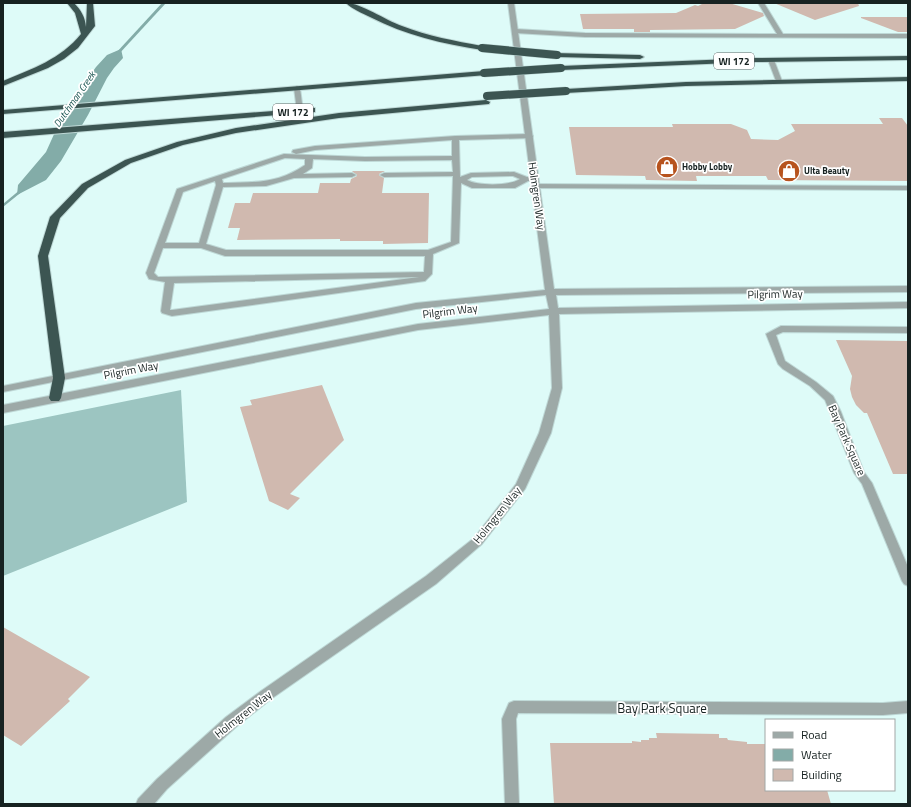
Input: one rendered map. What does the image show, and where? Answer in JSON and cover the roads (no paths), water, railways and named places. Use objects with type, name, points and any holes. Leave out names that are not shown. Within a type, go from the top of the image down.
[{"type":"highway","points":[[70,3],[82,17],[84,34]]},
{"type":"highway","points":[[3,84],[22,77],[61,58],[75,46],[90,26],[90,3]]},
{"type":"highway","points":[[349,3],[397,28],[437,40],[482,48],[556,55],[755,60]]},
{"type":"highway","name":"WI 172","points":[[3,112],[561,68],[755,60],[908,58]]},
{"type":"highway","name":"WI 172","points":[[3,135],[300,111],[487,99],[521,99],[566,91],[686,84],[908,79]]},
{"type":"highway","points":[[55,398],[59,378],[43,247],[55,216],[71,198],[92,181],[116,167],[152,152],[188,141],[227,132],[306,119],[487,99]]},
{"type":"street","name":"Holmgren Way","points":[[144,804],[168,779],[231,722],[266,695],[431,580],[478,541],[521,486],[545,433],[557,388],[554,311],[550,292],[511,3]]},
{"type":"street","name":"Pilgrim Way","points":[[3,389],[416,306],[550,292],[908,289]]},
{"type":"street","name":"Pilgrim Way","points":[[3,409],[418,327],[554,311],[794,306],[908,306]]},
{"type":"lane","points":[[761,3],[781,35]]},
{"type":"lane","points":[[515,31],[585,35],[908,36]]},
{"type":"lane","points":[[771,60],[779,81]]},
{"type":"lane","points":[[297,88],[300,111]]},
{"type":"lane","points":[[428,274],[170,280],[157,279],[152,277],[150,273],[180,191],[219,181],[284,156],[315,148],[455,138],[529,136]]},
{"type":"lane","points":[[160,246],[202,245],[225,253],[429,253],[455,243],[457,174],[455,138]]},
{"type":"lane","points":[[284,156],[365,159],[456,158]]},
{"type":"lane","points":[[294,176],[309,166],[309,157]]},
{"type":"lane","points":[[384,175],[457,174]]},
{"type":"lane","points":[[526,179],[515,186],[472,186],[461,180],[472,175],[514,174],[526,179],[535,183],[908,188]]},
{"type":"lane","points":[[219,181],[266,184],[294,176],[352,175]]},
{"type":"lane","points":[[202,245],[219,181]]},
{"type":"lane","points":[[170,280],[165,311],[172,313],[422,279],[428,274],[429,253]]},
{"type":"lane","name":"Bay Park Square","points":[[908,330],[781,329],[771,334],[780,362],[819,389],[833,405],[859,473],[867,483],[908,581]]},
{"type":"lane","name":"Bay Park Square","points":[[512,804],[509,719],[514,707],[883,710],[908,707]]},
{"type":"water","points":[[121,49],[123,58],[107,78],[88,115],[61,161],[46,180],[17,195],[18,185],[46,152],[60,121],[79,96],[84,84],[96,67],[107,55]]},
{"type":"waterway","name":"Dutchman Creek","points":[[117,54],[164,3]]},
{"type":"waterway","name":"Dutchman Creek","points":[[3,206],[22,190]]},
{"type":"place","name":"Hobby Lobby","points":[[667,167]]},
{"type":"place","name":"Ulta Beauty","points":[[789,171]]}]
